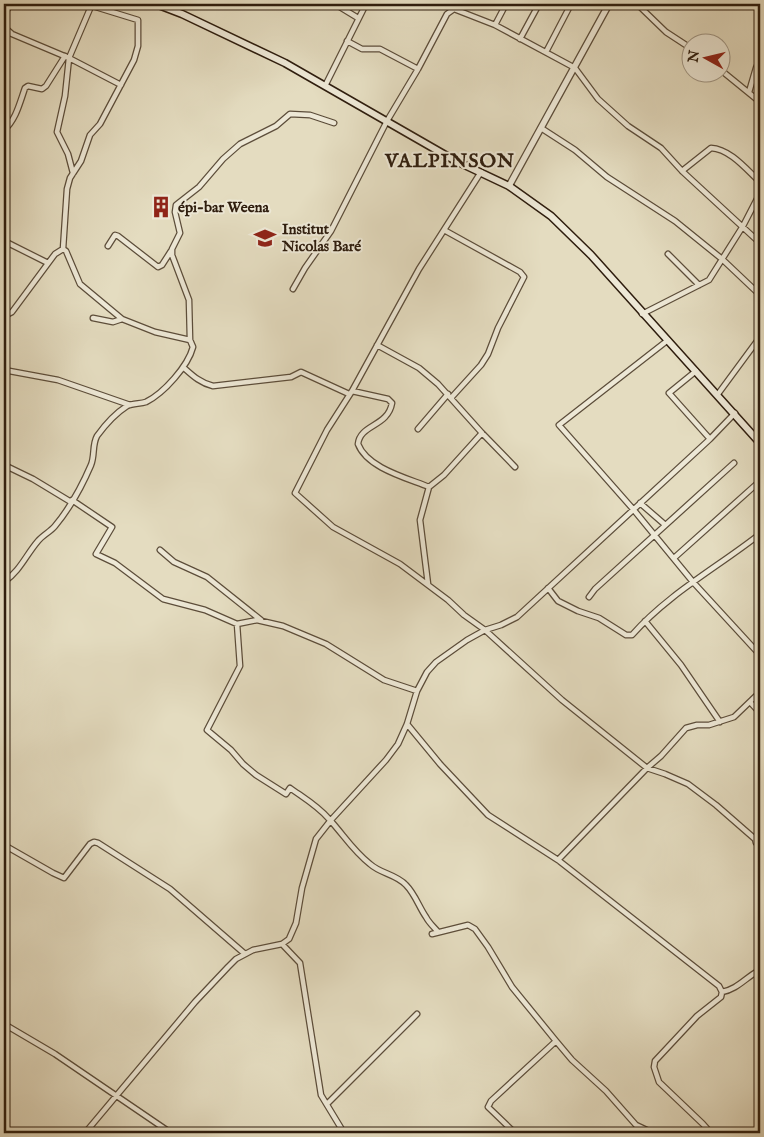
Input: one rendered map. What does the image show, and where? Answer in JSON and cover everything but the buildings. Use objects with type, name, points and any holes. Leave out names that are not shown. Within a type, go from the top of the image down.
[{"type":"main road","points":[[156,4],[172,7],[285,63],[454,160],[509,186],[557,223],[591,255],[642,314],[718,394],[760,442]]},
{"type":"street","points":[[4,16],[10,4]]},
{"type":"street","points":[[4,130],[9,126],[17,111],[25,88],[28,86],[42,89],[67,57],[90,4],[138,20],[137,52],[100,124],[90,135],[81,161],[73,172],[67,189],[63,249],[66,251],[80,284],[122,319],[155,332],[190,340]]},
{"type":"street","points":[[335,4],[358,18]]},
{"type":"street","points":[[325,86],[366,4]]},
{"type":"street","points":[[495,25],[506,4]]},
{"type":"street","points":[[520,39],[539,4]]},
{"type":"street","points":[[509,186],[609,4]]},
{"type":"street","points":[[637,4],[666,32],[682,42]]},
{"type":"street","points":[[546,52],[570,6]]},
{"type":"street","points":[[293,289],[331,231],[387,121],[451,10],[454,9],[495,25],[575,68],[598,99],[628,126],[661,148],[682,171],[760,243]]},
{"type":"street","points":[[4,27],[12,34],[67,57],[121,86]]},
{"type":"street","points":[[347,41],[362,49],[380,49],[418,69]]},
{"type":"street","points":[[67,57],[65,96],[57,132],[68,154],[73,172]]},
{"type":"street","points":[[750,92],[760,59]]},
{"type":"street","points":[[732,78],[760,102]]},
{"type":"street","points":[[108,246],[115,235],[118,236],[158,267],[162,266],[180,233],[175,212],[176,205],[199,186],[223,159],[240,144],[276,126],[290,114],[310,116],[334,123]]},
{"type":"street","points":[[541,128],[575,150],[607,177],[661,210],[722,259],[760,296]]},
{"type":"street","points":[[682,171],[711,148],[717,148],[729,154],[760,182]]},
{"type":"street","points":[[481,172],[419,269],[350,393],[327,430],[295,493],[333,527],[400,564],[428,584],[464,615],[485,630],[562,700],[647,768],[688,784],[716,805],[755,839],[756,843],[760,846]]},
{"type":"street","points":[[642,314],[708,280],[743,226],[760,193]]},
{"type":"street","points":[[418,429],[482,365],[524,277],[520,272],[444,230]]},
{"type":"street","points":[[4,241],[48,263]]},
{"type":"street","points":[[4,316],[12,312],[57,251],[63,249]]},
{"type":"street","points":[[4,582],[20,568],[39,540],[55,526],[72,501],[82,485],[92,462],[94,441],[97,436],[122,410],[130,405],[146,402],[167,386],[183,367],[194,347],[190,340],[189,300],[172,250]]},
{"type":"street","points":[[668,254],[699,285]]},
{"type":"street","points":[[92,318],[113,322],[122,319]]},
{"type":"street","points":[[718,394],[760,337]]},
{"type":"street","points":[[668,340],[559,425],[655,535],[693,582],[760,655]]},
{"type":"street","points":[[377,345],[419,368],[449,396],[515,467]]},
{"type":"street","points":[[183,367],[198,380],[212,386],[291,378],[301,372],[350,393],[388,399],[392,403],[383,420],[360,436],[358,444],[374,464],[429,487]]},
{"type":"street","points":[[4,370],[58,380],[130,405]]},
{"type":"street","points":[[696,371],[669,394],[710,439]]},
{"type":"street","points":[[85,1133],[195,1002],[228,967],[252,950],[282,944],[289,939],[296,923],[302,888],[314,844],[331,820],[386,760],[398,744],[407,724],[417,691],[427,672],[436,662],[485,630],[517,617],[710,439],[735,413]]},
{"type":"street","points":[[428,584],[420,520],[429,487],[444,475],[482,433]]},
{"type":"street","points":[[589,597],[595,589],[734,463]]},
{"type":"street","points":[[4,465],[72,501],[112,527],[96,554],[115,563],[163,599],[205,610],[237,624],[262,620],[283,626],[319,640],[384,680],[417,691]]},
{"type":"street","points":[[674,558],[760,481]]},
{"type":"street","points":[[640,503],[663,523]]},
{"type":"street","points":[[548,588],[558,601],[578,612],[599,618],[626,634],[632,635],[645,621],[693,582],[760,534]]},
{"type":"street","points":[[160,550],[174,562],[207,577],[262,620]]},
{"type":"street","points":[[645,621],[681,665],[720,722]]},
{"type":"street","points":[[237,624],[240,666],[207,730],[231,750],[256,775],[286,794],[290,788],[320,808],[354,850],[370,865],[382,873],[396,877],[406,885],[416,898],[426,918],[438,932]]},
{"type":"street","points":[[558,860],[647,768],[661,756],[686,728],[697,725],[709,726],[734,717],[760,692]]},
{"type":"street","points":[[750,702],[760,713]]},
{"type":"street","points":[[407,724],[440,764],[488,815],[558,860],[719,986],[722,992],[721,997],[697,1016],[655,1061],[654,1067],[659,1082],[704,1124],[711,1133]]},
{"type":"street","points":[[755,839],[760,832]]},
{"type":"street","points":[[4,845],[64,878],[90,844],[98,843],[170,889],[245,954]]},
{"type":"street","points":[[432,934],[468,926],[475,929],[512,987],[572,1060],[606,1091],[636,1126],[654,1133]]},
{"type":"street","points":[[282,944],[300,963],[321,1095],[344,1133]]},
{"type":"street","points":[[722,992],[731,991],[740,986],[745,980],[760,970]]},
{"type":"street","points":[[327,1104],[417,1014]]},
{"type":"street","points":[[4,1024],[44,1048],[171,1133]]},
{"type":"street","points":[[515,1133],[488,1107],[491,1101],[556,1041]]},
{"type":"place","name":"épi-bar Weena","points":[[161,207]]},
{"type":"place","name":"Institut Nicolas Baré","points":[[265,238]]},
{"type":"district","name":"VALPINSON","points":[[450,161]]}]
